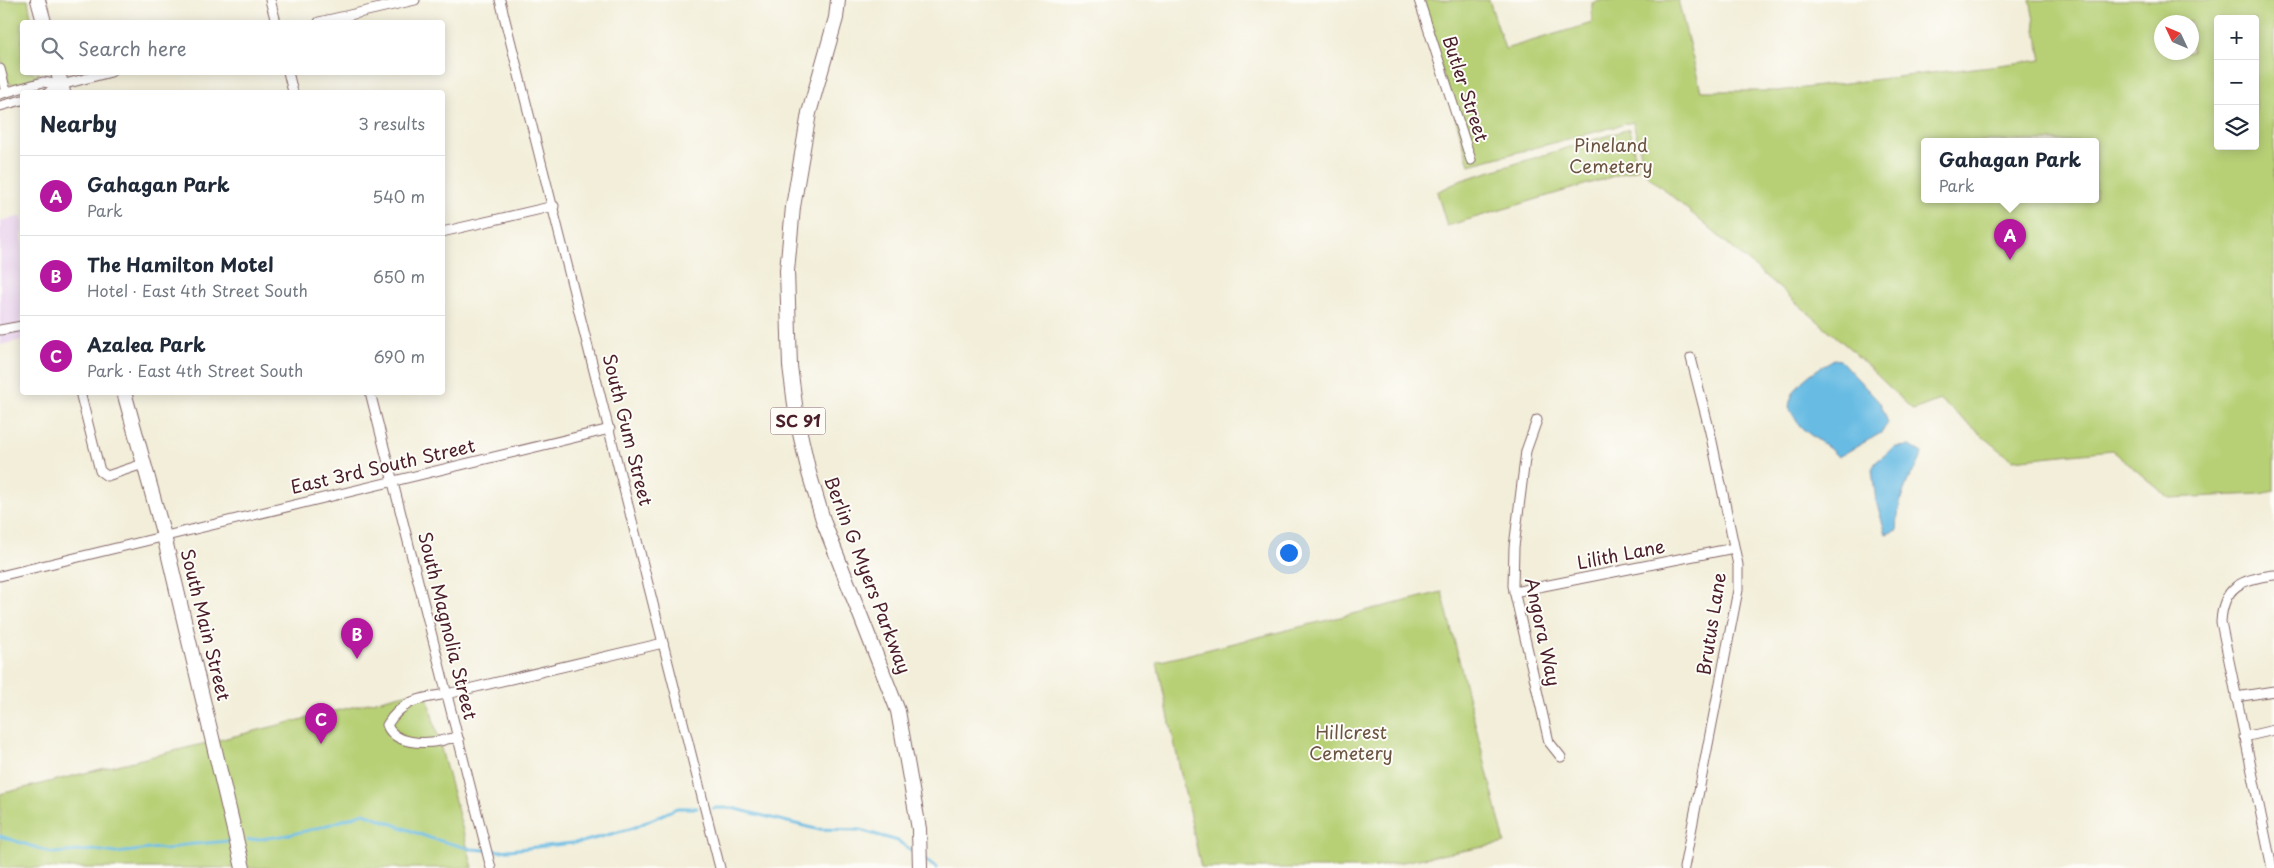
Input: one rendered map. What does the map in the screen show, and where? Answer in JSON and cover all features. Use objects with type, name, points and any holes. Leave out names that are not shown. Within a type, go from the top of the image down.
[{"type":"main road","points":[[38,0],[43,20]]},
{"type":"main road","name":"Berlin G Myers Parkway","points":[[838,0],[836,18],[809,113],[793,207],[787,271],[790,366],[797,420],[809,473],[822,515],[898,711],[919,829],[920,868]]},
{"type":"main road","name":"South Main Street","points":[[125,395],[164,536],[243,868]]},
{"type":"street","points":[[270,0],[275,20]]},
{"type":"street","points":[[328,20],[415,0]]},
{"type":"street","name":"South Gum Street","points":[[500,0],[554,206],[720,866]]},
{"type":"street","name":"Butler Street","points":[[1419,0],[1471,160]]},
{"type":"street","points":[[0,69],[3,93],[44,82],[58,86],[100,75]]},
{"type":"street","points":[[289,75],[293,90]]},
{"type":"street","points":[[0,106],[20,101]]},
{"type":"street","points":[[445,231],[554,206]]},
{"type":"street","points":[[0,330],[20,326]]},
{"type":"street","name":"Brutus Lane","points":[[1684,868],[1738,590],[1738,565],[1691,358]]},
{"type":"street","points":[[81,395],[100,471],[107,476],[143,464]]},
{"type":"street","name":"South Magnolia Street","points":[[371,395],[490,865]]},
{"type":"street","name":"Angora Way","points":[[1537,420],[1526,451],[1514,547],[1514,592],[1549,742],[1561,757]]},
{"type":"street","name":"East 3rd South Street","points":[[0,576],[610,430]]},
{"type":"street","name":"Lilith Lane","points":[[1514,592],[1734,548]]},
{"type":"street","points":[[2272,868],[2271,848],[2244,738],[2221,622],[2224,602],[2237,585],[2248,580],[2274,575]]},
{"type":"street","points":[[459,740],[452,737],[440,741],[420,742],[403,739],[395,736],[387,725],[405,705],[414,700],[447,694],[663,643]]},
{"type":"street","points":[[2236,697],[2274,691]]},
{"type":"street","points":[[2244,738],[2274,730]]},
{"type":"street","points":[[709,868],[720,866]]},
{"type":"shaded area","points":[[20,216],[20,340],[0,345],[0,221]]},
{"type":"green space","points":[[0,0],[28,0],[32,20],[20,20],[20,75],[39,75],[22,83],[10,84],[0,55]]},
{"type":"green space","points":[[1422,0],[1489,0],[1505,49],[1592,23],[1592,3],[1603,0],[1678,0],[1701,91],[1778,91],[2042,60],[2030,0],[2274,0],[2274,491],[2259,494],[2169,498],[2112,450],[2012,460],[1940,400],[1913,410],[1847,346],[1646,174],[1633,122],[1469,165]]},
{"type":"green space","name":"Pineland Cemetery","points":[[1629,129],[1638,169],[1447,226],[1437,192],[1462,180]]},
{"type":"green space","name":"Hillcrest Cemetery","points":[[1442,592],[1505,843],[1370,868],[1201,868],[1157,662]]},
{"type":"green space","points":[[425,689],[473,868],[0,868],[0,794]]},
{"type":"water","points":[[1834,359],[1840,360],[1881,404],[1888,423],[1881,433],[1838,457],[1800,426],[1789,408],[1794,391],[1799,385],[1812,373]]},
{"type":"water","points":[[1910,446],[1922,453],[1921,458],[1903,494],[1898,512],[1897,530],[1886,534],[1876,501],[1872,469],[1876,462],[1895,447]]},
{"type":"waterway","points":[[248,840],[307,831],[364,813],[430,838],[471,849],[500,851],[582,842],[633,828],[677,808],[697,808]]},
{"type":"waterway","points":[[713,808],[732,808],[816,829],[860,830],[898,841],[914,852]]},
{"type":"waterway","points":[[0,836],[53,853],[95,850],[116,853],[158,848],[167,850],[183,845],[230,841]]},
{"type":"waterway","points":[[924,859],[937,868]]},
{"type":"place","name":"Gahagan Park","points":[[2010,260]]},
{"type":"place","name":"The Hamilton Motel","points":[[357,659]]},
{"type":"place","name":"Azalea Park","points":[[321,744]]}]
